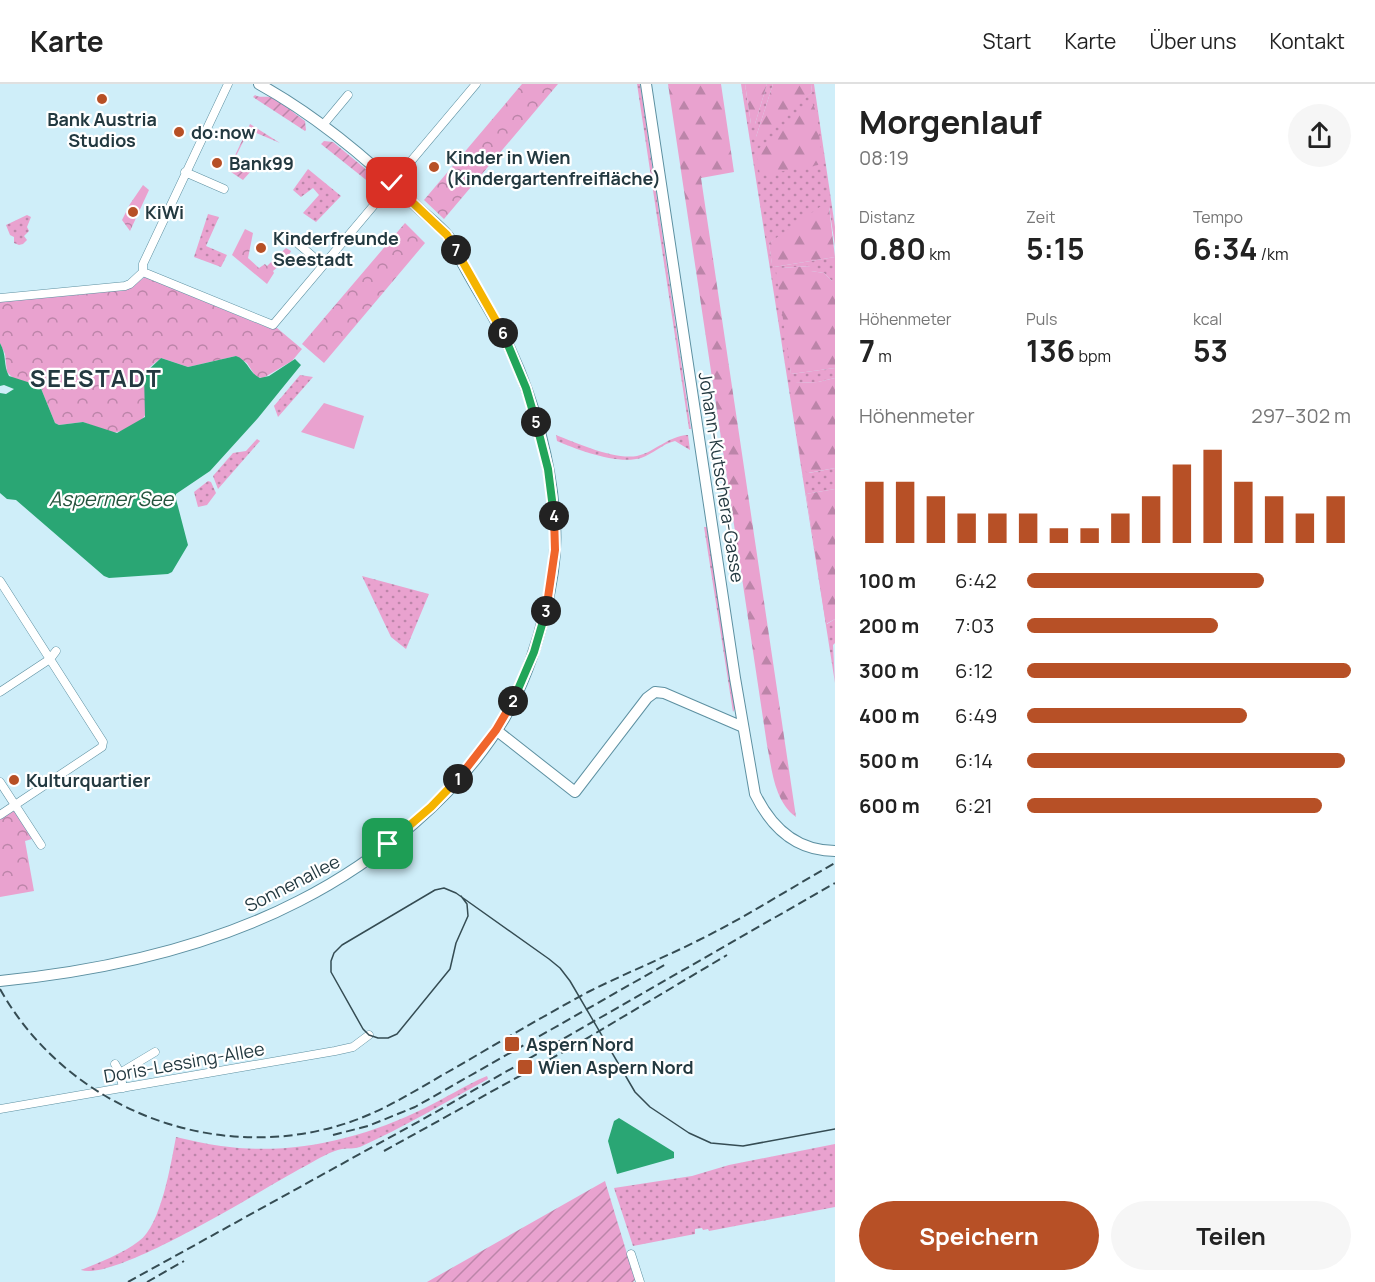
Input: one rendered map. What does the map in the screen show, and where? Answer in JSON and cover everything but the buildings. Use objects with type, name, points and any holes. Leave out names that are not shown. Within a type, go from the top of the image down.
[{"type":"street","points":[[0,298],[125,286],[143,272],[143,264],[228,84]]},
{"type":"street","name":"Sonnenallee","points":[[0,981],[91,968],[189,945],[256,921],[297,903],[354,869],[407,829],[448,789],[496,730],[526,672],[537,642],[549,595],[555,536],[549,479],[542,442],[526,388],[494,317],[447,235],[392,183],[323,125],[259,84]]},
{"type":"street","points":[[143,272],[273,325],[476,84]]},
{"type":"street","name":"Johann-Kutschera-Gasse","points":[[646,84],[755,794],[774,826],[793,840],[811,848],[835,851]]},
{"type":"street","points":[[323,125],[348,95]]},
{"type":"street","points":[[185,172],[224,189]]},
{"type":"street","points":[[296,242],[323,265]]},
{"type":"street","points":[[0,581],[103,742],[102,747],[0,815]]},
{"type":"street","points":[[0,692],[50,659],[56,651]]},
{"type":"street","points":[[496,730],[575,792],[647,698],[655,692],[664,693],[743,727]]},
{"type":"street","points":[[0,782],[41,845]]},
{"type":"street","name":"Doris-Lessing-Allee","points":[[0,1109],[335,1051],[353,1047],[369,1035]]},
{"type":"street","points":[[120,1073],[155,1052]]},
{"type":"street","points":[[115,1064],[120,1073],[123,1088]]},
{"type":"street","points":[[631,1254],[640,1282]]},
{"type":"green space","points":[[522,84],[558,84],[444,219],[424,200]]},
{"type":"green space","points":[[637,84],[640,84],[691,429],[689,429]]},
{"type":"green space","points":[[668,84],[721,84],[734,172],[701,178],[796,817],[778,794],[767,745]]},
{"type":"green space","points":[[741,84],[745,84],[751,124],[755,124],[767,84],[773,84],[756,137],[812,92],[811,84],[814,84],[835,227],[835,246],[829,207],[769,243],[774,267],[835,257],[835,281],[824,273],[811,271],[810,266],[781,268],[791,374],[835,368],[835,378],[818,382],[795,383],[809,473],[835,468],[835,489],[806,494],[827,624],[835,619],[835,643],[833,645],[835,683]]},
{"type":"green space","points":[[745,84],[767,84],[755,124],[751,124]]},
{"type":"green space","points":[[773,84],[811,84],[812,92],[758,140],[756,137]]},
{"type":"green space","points":[[255,95],[270,97],[283,104],[305,121],[306,130],[253,97]]},
{"type":"green space","points":[[812,102],[817,114],[822,161],[818,165],[760,175],[756,151]]},
{"type":"green space","points":[[250,124],[280,143],[249,130],[234,160],[251,171],[243,180],[228,170]]},
{"type":"green space","points":[[324,141],[333,142],[380,181],[375,187],[321,144]]},
{"type":"green space","points":[[308,169],[341,196],[316,222],[303,213],[319,195],[313,188],[301,197],[293,190]]},
{"type":"green space","name":"KiWi","points":[[143,185],[149,190],[130,231],[122,220]]},
{"type":"green space","points":[[824,204],[829,207],[835,257],[774,267],[769,243]]},
{"type":"green space","points":[[208,214],[219,217],[206,246],[227,255],[221,267],[194,257]]},
{"type":"green space","points":[[27,215],[31,217],[27,227],[29,231],[24,236],[27,240],[19,245],[14,243],[14,237],[10,235],[6,225]]},
{"type":"green space","points":[[405,223],[425,243],[324,363],[302,344]]},
{"type":"green space","points":[[245,229],[253,233],[248,258],[259,268],[265,264],[267,266],[286,248],[291,251],[287,259],[273,271],[267,284],[232,255]]},
{"type":"green space","points":[[811,266],[811,271],[824,273],[835,281],[835,368],[791,374],[776,271],[781,268]]},
{"type":"green space","points":[[145,277],[269,328],[277,328],[302,349],[292,361],[263,378],[256,377],[247,363],[236,356],[188,367],[161,358],[145,371],[146,413],[132,426],[113,433],[83,422],[59,425],[55,423],[40,386],[14,379],[7,372],[5,354],[0,343],[0,300],[131,287]]},
{"type":"green space","points":[[300,375],[313,377],[278,417],[274,406]]},
{"type":"green space","points":[[835,378],[835,468],[808,473],[802,469],[790,386],[795,383],[818,382]]},
{"type":"green space","points":[[324,403],[364,416],[354,449],[301,432]]},
{"type":"green space","points":[[556,435],[596,450],[628,457],[644,454],[674,438],[688,435],[690,450],[675,441],[641,458],[621,460],[598,456],[557,441]]},
{"type":"green space","points":[[257,439],[260,441],[218,489],[213,476],[233,453],[246,451]]},
{"type":"green space","points":[[208,481],[211,482],[216,493],[207,505],[198,507],[194,492]]},
{"type":"green space","points":[[835,489],[835,619],[826,624],[806,494]]},
{"type":"green space","points":[[704,527],[707,527],[735,708],[733,712]]},
{"type":"green space","points":[[362,576],[429,594],[406,649],[391,637]]},
{"type":"green space","points":[[13,809],[32,839],[25,841],[34,891],[0,897],[0,818]]},
{"type":"green space","points":[[487,1076],[488,1079],[393,1131],[360,1147],[333,1151],[159,1247],[100,1270],[81,1270],[125,1250],[147,1233],[164,1193],[176,1137],[248,1149],[300,1147],[326,1142],[401,1119]]},
{"type":"green space","points":[[835,1144],[835,1207],[709,1231],[702,1228],[695,1229],[695,1234],[633,1246],[614,1188],[692,1176],[729,1165]]},
{"type":"green space","points":[[605,1181],[635,1280],[633,1282],[427,1282]]},
{"type":"water","name":"Asperner See","points":[[0,343],[9,376],[40,386],[55,423],[59,425],[83,422],[117,433],[145,417],[144,374],[161,358],[188,367],[236,356],[260,378],[269,376],[295,359],[301,365],[258,418],[210,471],[176,494],[188,545],[172,572],[109,578],[16,500],[7,499],[0,493],[0,393],[6,394],[14,389],[4,385],[0,386]]},
{"type":"water","points":[[619,1118],[674,1152],[674,1158],[617,1174],[608,1141],[614,1121]]},
{"type":"tram line","points":[[461,896],[467,904],[468,916],[456,943],[450,969],[397,1034],[388,1038],[369,1035],[363,1029],[331,972],[334,953],[342,945],[435,890],[444,888],[456,893],[549,959],[560,968],[570,981],[635,1092],[650,1107],[689,1133],[711,1143],[743,1146],[835,1129]]},
{"type":"railway","points":[[0,989],[30,1033],[67,1069],[110,1098],[156,1120],[206,1133],[258,1137],[310,1133],[361,1118],[394,1103],[588,992],[715,932],[835,863]]},
{"type":"railway","points":[[128,1282],[434,1113],[835,883]]},
{"type":"railway","points":[[384,1151],[574,1046],[727,955]]},
{"type":"railway","points":[[333,1135],[368,1126],[415,1107],[668,963]]},
{"type":"railway","points":[[147,1282],[184,1261]]},
{"type":"place","name":"Bank Austria Studios","points":[[102,99]]},
{"type":"place","name":"do:now","points":[[179,132]]},
{"type":"place","name":"Bank99","points":[[217,163]]},
{"type":"place","name":"Kinder in Wien (Kindergartenfreifläche)","points":[[434,167]]},
{"type":"place","name":"KiWi","points":[[133,212]]},
{"type":"place","name":"Kinderfreunde Seestadt","points":[[261,248]]},
{"type":"place","name":"Kulturquartier","points":[[14,780]]},
{"type":"place","name":"Aspern Nord","points":[[512,1044]]},
{"type":"place","name":"Wien Aspern Nord","points":[[525,1067]]},
{"type":"district","name":"SEESTADT","points":[[96,377]]},
{"type":"route","points":[[388,844],[422,816],[448,789],[487,742],[508,710],[534,652],[549,595],[555,550],[555,525],[545,456],[526,388],[503,333],[447,235],[392,183]]}]
